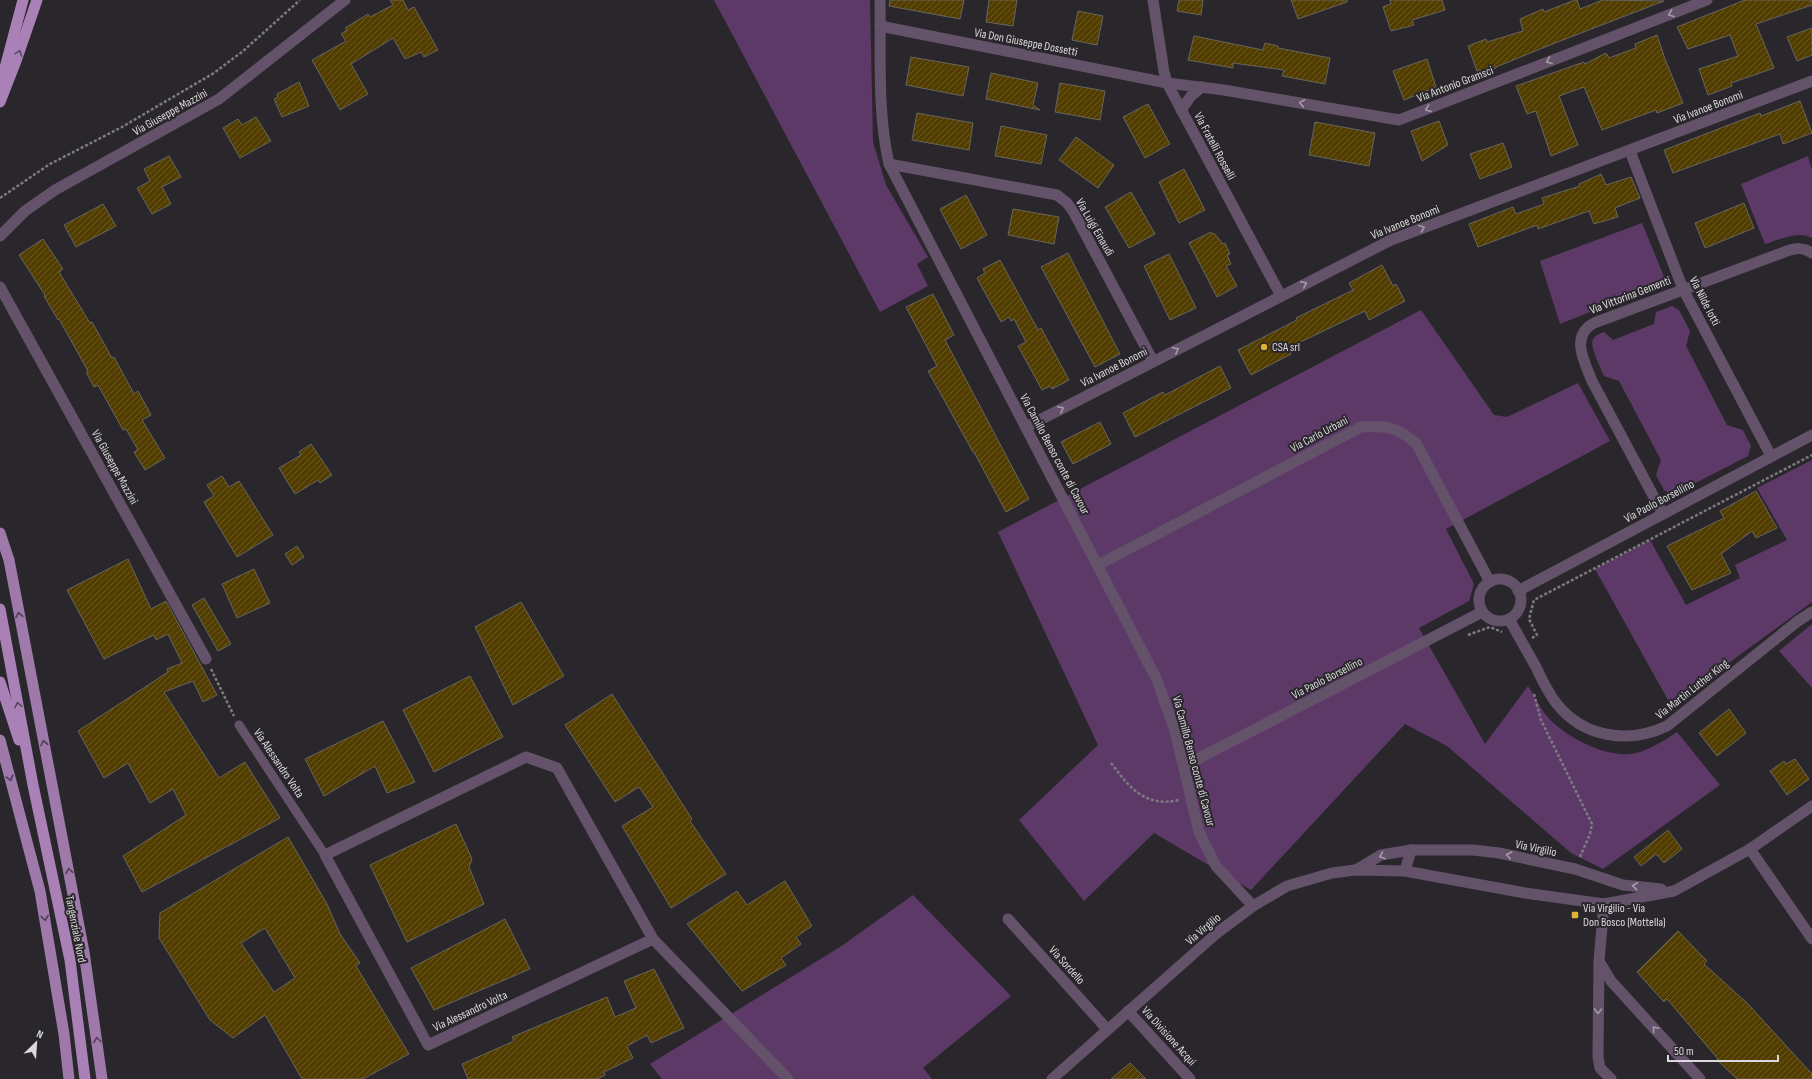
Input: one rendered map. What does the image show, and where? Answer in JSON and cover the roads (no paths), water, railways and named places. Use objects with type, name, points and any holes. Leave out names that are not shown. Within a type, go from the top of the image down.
[{"type":"highway","points":[[0,88],[23,0]]},
{"type":"highway","points":[[0,102],[37,0]]},
{"type":"highway","name":"Tangenziale Nord","points":[[0,609],[33,785],[70,960],[85,1079]]},
{"type":"highway","name":"Tangenziale Nord","points":[[0,682],[33,785]]},
{"type":"main road","points":[[0,534],[9,560],[84,952],[102,1079]]},
{"type":"main road","points":[[0,740],[40,890],[64,1034],[69,1079]]},
{"type":"street","name":"Via Giuseppe Mazzini","points":[[0,236],[25,210],[55,190],[219,99],[345,0]]},
{"type":"street","name":"Via Camillo Benso conte di Cavour","points":[[880,0],[881,118],[883,138],[889,164],[1157,680],[1170,713],[1184,766],[1198,832],[1216,866],[1253,906]]},
{"type":"street","name":"Via Fratelli Rosselli","points":[[1152,0],[1167,83],[1281,296]]},
{"type":"street","name":"Via Antonio Gramsci","points":[[1167,83],[1202,87],[1400,120],[1707,0]]},
{"type":"street","name":"Via Don Giuseppe Dossetti","points":[[880,26],[1167,83]]},
{"type":"street","name":"Via Ivanoe Bonomi","points":[[1026,427],[1391,240],[1812,81]]},
{"type":"street","points":[[1181,110],[1191,96],[1202,87]]},
{"type":"street","name":"Via Nilde Iotti","points":[[1630,151],[1683,289],[1771,456]]},
{"type":"street","name":"Via Luigi Einaudi","points":[[889,164],[1057,195],[1067,203],[1073,211],[1153,362]]},
{"type":"street","name":"Via Vittorina Gementi","points":[[1663,514],[1592,381],[1583,358],[1580,340],[1585,330],[1594,323],[1795,248],[1803,248],[1812,253]]},
{"type":"street","name":"Via Giuseppe Mazzini","points":[[0,287],[206,659]]},
{"type":"street","name":"Via Carlo Urbani","points":[[1098,565],[1361,427],[1382,426],[1403,432],[1416,443],[1490,582]]},
{"type":"street","name":"Via Paolo Borsellino","points":[[1518,591],[1812,435]]},
{"type":"street","points":[[1502,580],[1508,581],[1518,591],[1521,603],[1518,610],[1509,619],[1496,621],[1489,619],[1482,612],[1479,597],[1481,591],[1490,582],[1502,580]]},
{"type":"street","name":"Via Paolo Borsellino","points":[[1184,766],[1482,612]]},
{"type":"street","name":"Via Martin Luther King","points":[[1509,619],[1557,704],[1578,723],[1587,728],[1614,736],[1646,735],[1667,726],[1798,621],[1812,612]]},
{"type":"street","points":[[325,855],[526,757],[557,768],[653,939],[788,1079]]},
{"type":"street","name":"Via Virgilio","points":[[1052,1079],[1217,933],[1253,906],[1287,886],[1332,873],[1355,870],[1406,871],[1525,893],[1604,904],[1674,891],[1750,849],[1812,806]]},
{"type":"street","points":[[1750,849],[1811,935]]},
{"type":"street","points":[[1406,871],[1411,850]]},
{"type":"street","name":"Via Virgilio","points":[[1355,870],[1381,855],[1411,850],[1473,850],[1499,853],[1575,869],[1623,885],[1674,891]]},
{"type":"street","name":"Via Alessandro Volta","points":[[325,855],[428,1045],[653,939]]},
{"type":"street","points":[[1604,904],[1599,961],[1598,1057],[1600,1068],[1611,1079]]},
{"type":"street","name":"Via Sordello","points":[[1008,918],[1107,1029]]},
{"type":"street","points":[[1599,961],[1611,981],[1700,1079]]},
{"type":"street","points":[[1599,983],[1611,981]]},
{"type":"street","name":"Via Divisione Acqui","points":[[1128,1011],[1190,1079]]},
{"type":"lane","name":"Via Alessandro Volta","points":[[238,725],[325,855]]},
{"type":"place","name":"CSA srl","points":[[1264,347]]},
{"type":"place","name":"Via Virgilio - Via Don Bosco (Mottella)","points":[[1575,915]]}]
